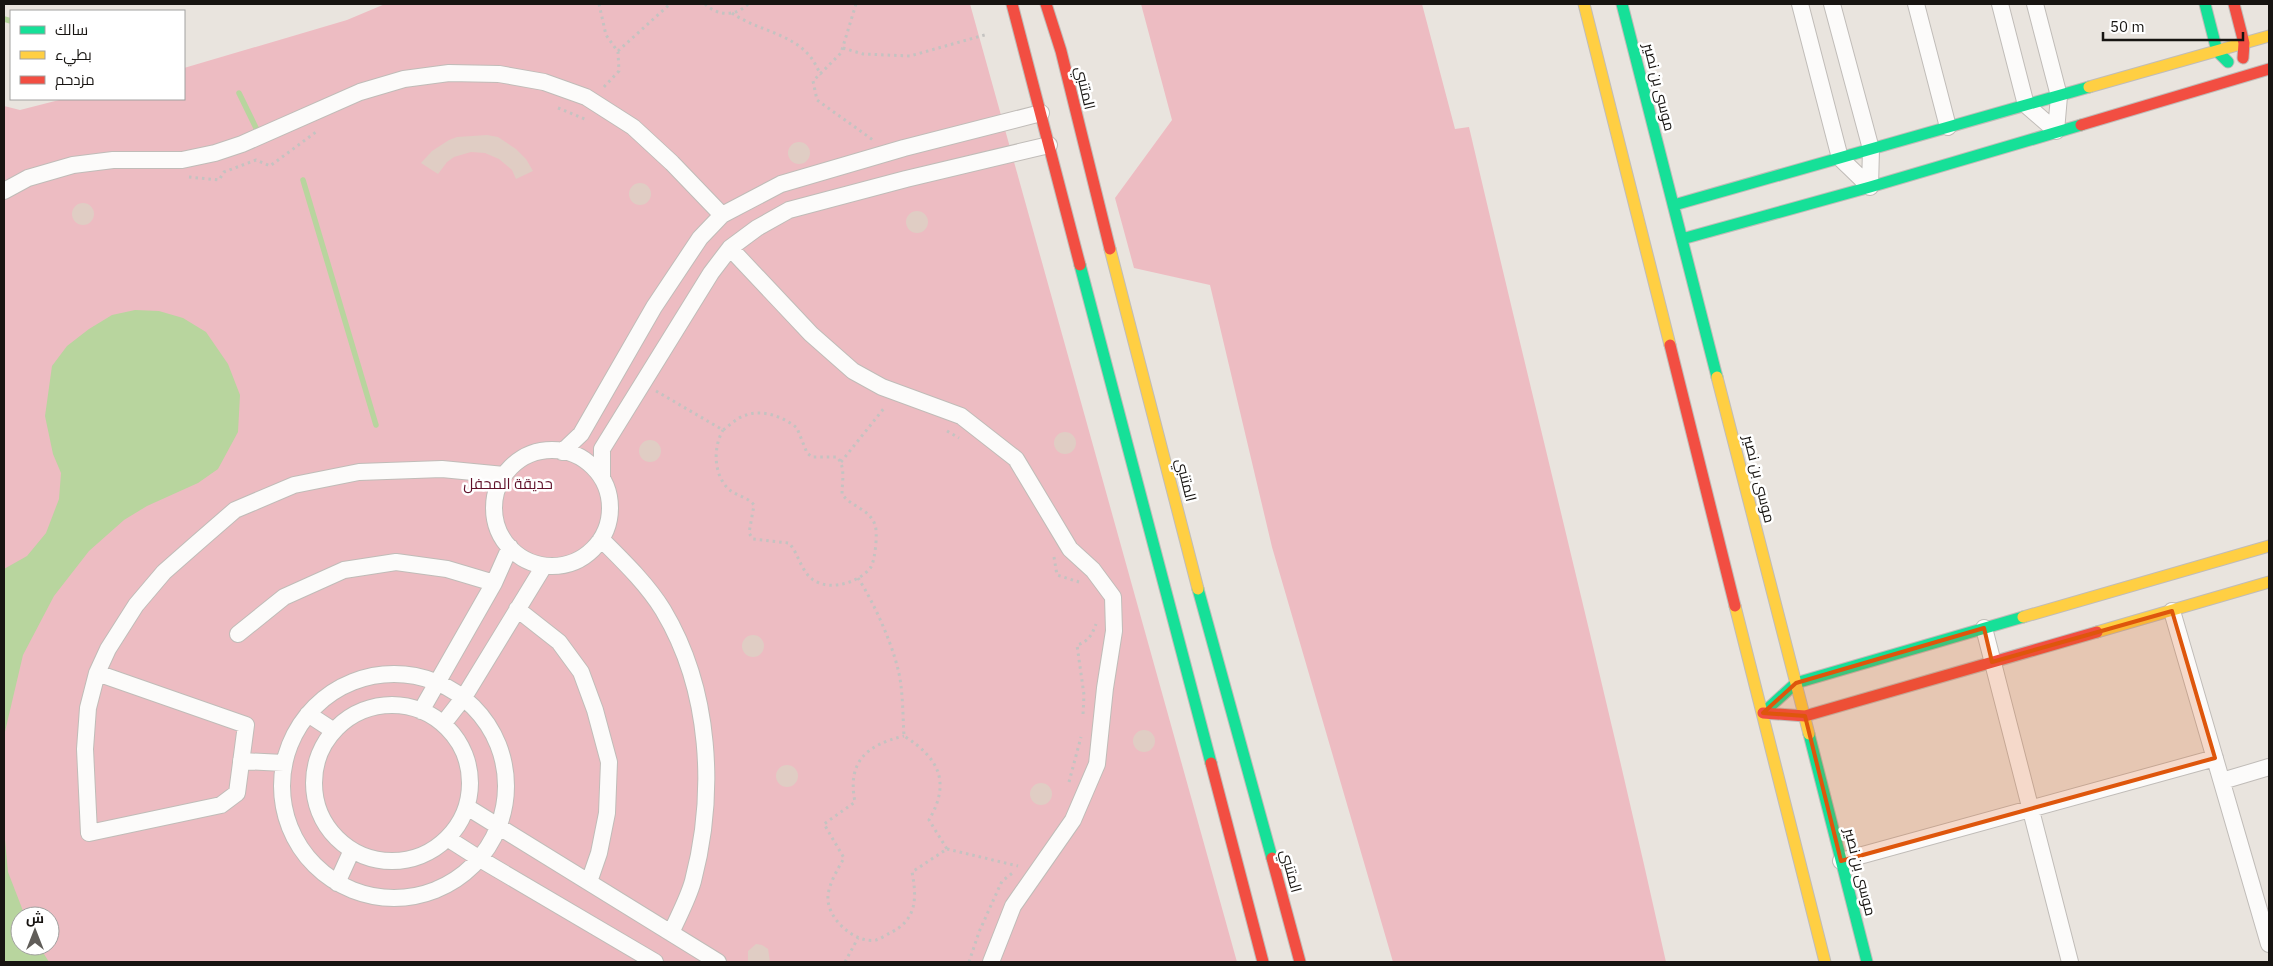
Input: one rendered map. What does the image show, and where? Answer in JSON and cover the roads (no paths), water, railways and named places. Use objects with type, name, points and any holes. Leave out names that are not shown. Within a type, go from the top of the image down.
[{"type":"street","points":[[1012,4],[1262,962]]},
{"type":"street","name":"المتنبي","points":[[1046,4],[1061,51],[1083,147],[1198,586],[1300,962]]},
{"type":"street","points":[[1584,4],[1825,962]]},
{"type":"street","name":"موسى بن نصير","points":[[1622,4],[1868,962]]},
{"type":"street","points":[[1800,4],[1840,158],[1870,187]]},
{"type":"street","points":[[1832,4],[1871,149],[1870,187]]},
{"type":"street","points":[[1916,4],[1948,127]]},
{"type":"street","points":[[2000,4],[2026,105],[2056,131]]},
{"type":"street","points":[[2035,4],[2059,96],[2056,131]]},
{"type":"street","points":[[2205,4],[2217,51],[2242,77]]},
{"type":"street","points":[[2234,4],[2244,43],[2242,77]]},
{"type":"street","points":[[1674,205],[2269,36]]},
{"type":"street","points":[[1682,239],[1870,187],[2269,69]]},
{"type":"street","points":[[4,191],[28,178],[73,165],[113,160],[182,160],[215,153],[242,144],[360,92],[404,79],[450,73],[499,74],[544,82],[586,97],[633,127],[672,163],[722,215]]},
{"type":"street","points":[[562,452],[581,434],[654,307],[700,238],[722,215],[781,184],[890,152],[1041,113]]},
{"type":"street","points":[[602,477],[589,463],[573,454],[554,450],[535,453],[518,462],[504,476],[496,493],[494,512],[499,531],[510,548],[525,559],[544,566],[562,565],[580,559],[595,548],[606,532],[610,513],[609,495],[602,477],[602,449],[710,273],[730,248],[757,228],[789,210],[897,181],[1049,145]]},
{"type":"street","points":[[730,248],[811,334],[853,371],[882,387],[961,416],[1016,459],[1070,549],[1093,570],[1113,596],[1114,631],[1105,688],[1097,764],[1073,820],[1013,906],[991,962]]},
{"type":"street","points":[[97,673],[246,725],[237,794],[221,805],[89,833],[85,749],[88,708],[97,673],[108,649],[136,605],[164,572],[235,510],[294,485],[359,472],[442,469],[504,476]]},
{"type":"street","points":[[601,539],[634,572],[662,609],[687,656],[702,719],[706,814],[692,883],[671,934]]},
{"type":"street","points":[[1763,713],[1796,683],[2269,546]]},
{"type":"street","points":[[421,711],[494,583],[510,548]]},
{"type":"street","points":[[238,634],[284,597],[344,570],[396,562],[447,569],[494,583]]},
{"type":"street","points":[[443,724],[464,697],[544,566]]},
{"type":"street","points":[[1763,713],[1805,716],[2269,582]]},
{"type":"street","points":[[517,609],[559,642],[581,672],[595,710],[609,762],[607,813],[599,853],[589,882]]},
{"type":"street","points":[[2172,610],[2269,944]]},
{"type":"street","points":[[1984,628],[2070,962]]},
{"type":"street","points":[[397,673],[438,683],[464,697],[488,723],[503,756],[507,791],[500,826],[480,859],[449,884],[412,897],[373,896],[336,883],[307,858],[287,824],[281,785],[284,763],[286,750],[303,718],[329,694],[361,678],[397,673]]},
{"type":"street","points":[[386,704],[411,706],[435,717],[443,724],[454,734],[466,756],[471,781],[467,807],[455,830],[436,848],[412,859],[385,861],[360,855],[338,840],[322,820],[314,794],[314,768],[323,744],[339,724],[361,710],[386,704]]},
{"type":"street","points":[[308,714],[334,731]]},
{"type":"street","points":[[1841,860],[2215,758]]},
{"type":"street","points":[[241,761],[284,763]]},
{"type":"street","points":[[2222,781],[2269,768]]},
{"type":"street","points":[[467,807],[718,962]]},
{"type":"street","points":[[447,838],[655,962]]},
{"type":"street","points":[[336,883],[352,850]]},
{"type":"waterway","points":[[4,19],[10,21]]},
{"type":"waterway","points":[[239,93],[258,132]]},
{"type":"waterway","points":[[303,180],[376,425]]},
{"type":"park label","name":"حديقة المحفل","points":[[508,484]]}]
